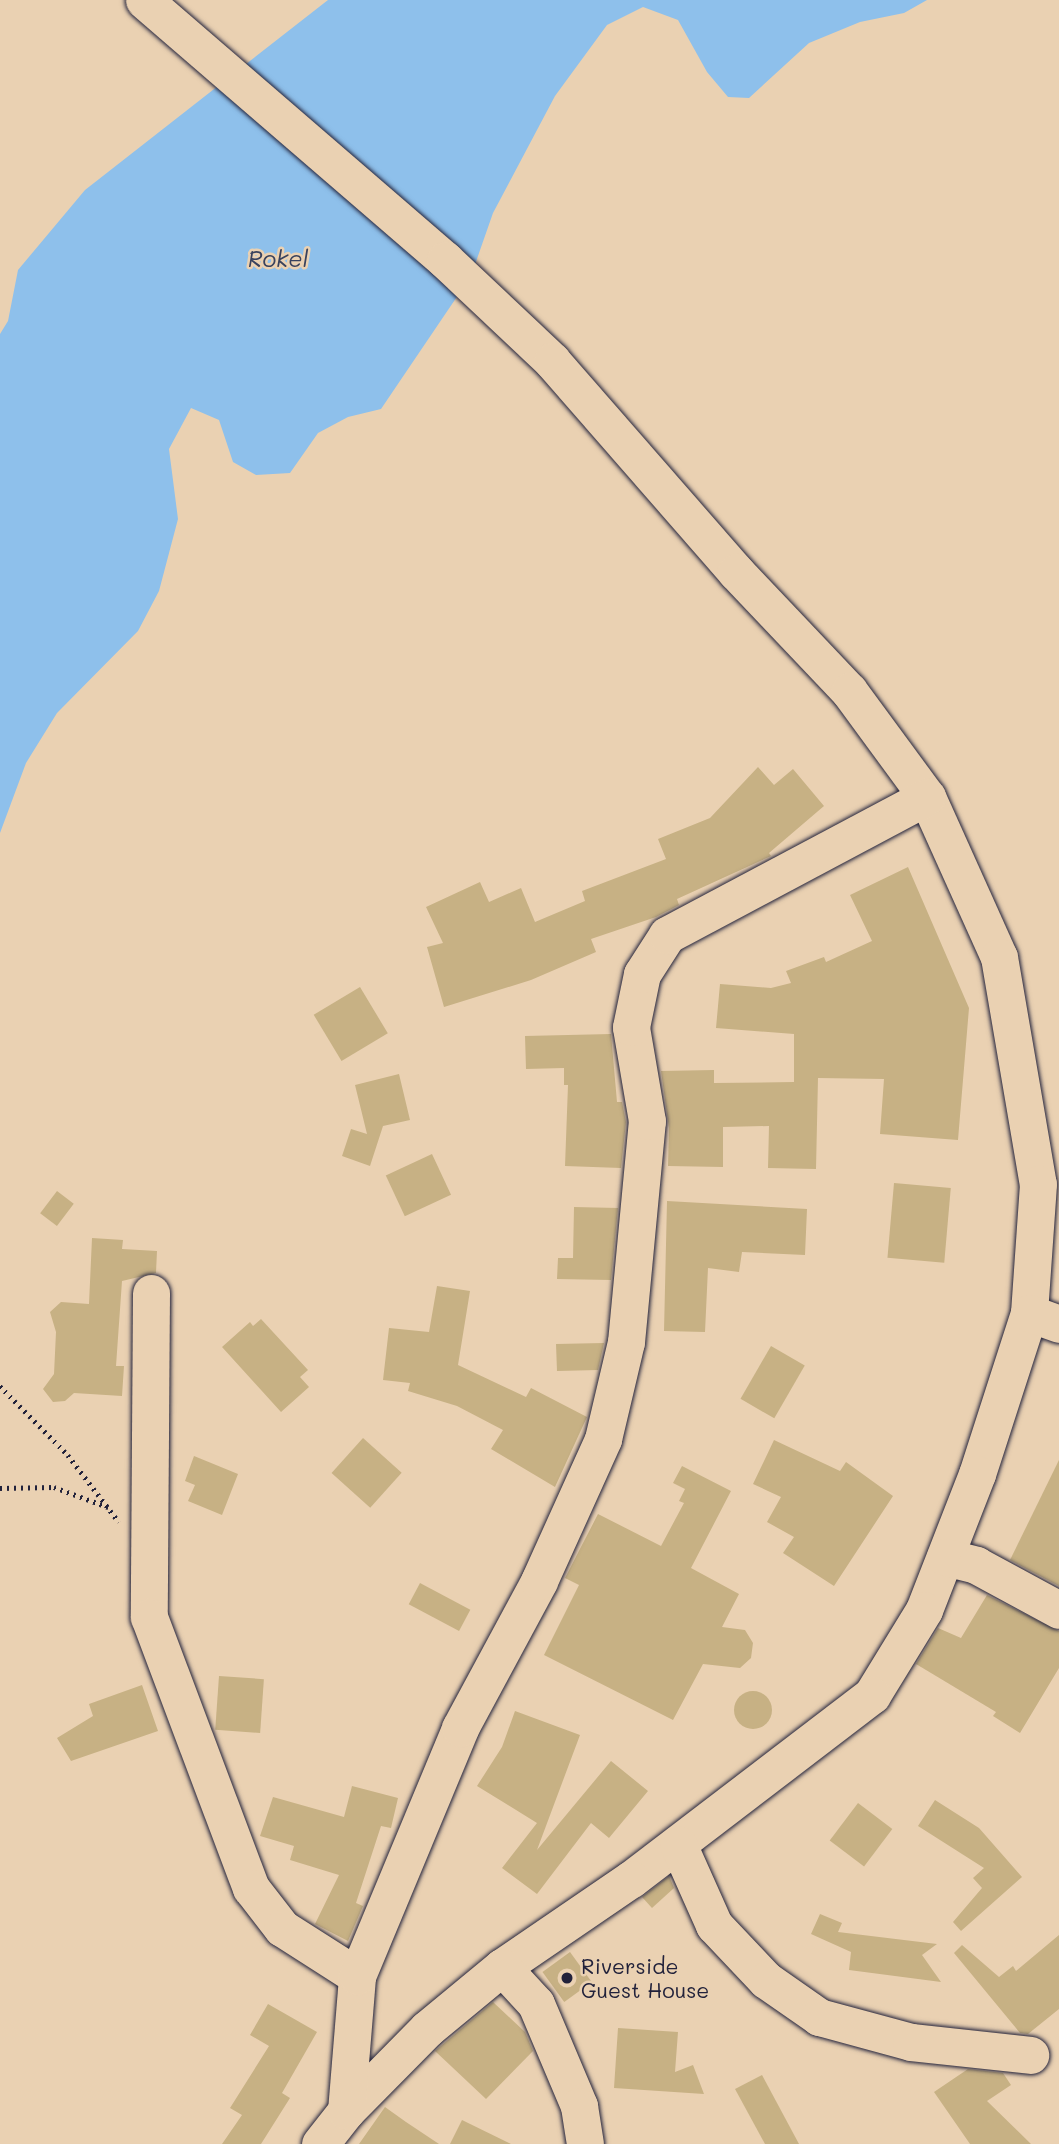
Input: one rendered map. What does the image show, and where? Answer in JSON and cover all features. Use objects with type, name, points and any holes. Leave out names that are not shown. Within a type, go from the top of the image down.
[{"type":"street","points":[[144,0],[445,260],[552,361],[736,572],[849,691],[927,797],[999,957],[1017,1046],[1038,1184],[1044,1319],[924,1610],[872,1695],[678,1844],[502,1968],[427,2029],[345,2111],[320,2144]]},
{"type":"street","points":[[345,2111],[357,1976],[460,1728],[540,1581],[603,1439],[626,1342],[647,1121],[631,1027],[642,974],[667,935],[927,797]]},
{"type":"street","points":[[149,1617],[151,1293]]},
{"type":"street","points":[[135,1546],[149,1617],[251,1888],[282,1928],[357,1976]]},
{"type":"street","points":[[945,1557],[976,1565],[1059,1610]]},
{"type":"street","points":[[678,1844],[714,1925],[766,1980],[819,2017],[911,2042],[1030,2055]]},
{"type":"street","points":[[502,1968],[536,2004],[579,2106],[585,2144]]},
{"type":"path","points":[[0,1386],[34,1417],[109,1507],[135,1546]]},
{"type":"path","points":[[0,1488],[54,1487],[109,1507]]},
{"type":"water","name":"Rokel","points":[[328,0],[927,0],[904,13],[860,22],[809,43],[749,98],[728,97],[707,72],[678,20],[643,7],[607,25],[555,96],[493,213],[471,276],[381,409],[348,417],[318,433],[290,473],[256,475],[233,462],[219,420],[191,408],[169,449],[178,519],[159,591],[138,631],[57,713],[26,763],[0,833],[0,334],[8,321],[18,270],[85,190]]},
{"type":"building","points":[[758,767],[774,785],[793,769],[824,806],[769,853],[771,856],[677,899],[679,905],[656,917],[591,939],[596,952],[531,980],[444,1007],[427,947],[443,943],[426,907],[480,882],[489,902],[521,888],[535,922],[585,901],[582,891],[666,859],[658,839],[710,818]]},
{"type":"building","points":[[908,867],[969,1008],[958,1140],[880,1134],[884,1079],[818,1078],[816,1169],[768,1168],[769,1126],[723,1127],[723,1167],[668,1166],[669,1128],[661,1071],[714,1070],[714,1083],[794,1082],[794,1034],[716,1028],[720,984],[771,988],[791,983],[786,971],[824,957],[826,962],[872,941],[850,895]]},
{"type":"building","points":[[360,987],[388,1033],[342,1061],[314,1015]]},
{"type":"building","points":[[611,1034],[617,1102],[622,1102],[626,1122],[621,1168],[565,1166],[568,1085],[564,1085],[564,1068],[526,1069],[525,1036]]},
{"type":"building","points":[[399,1074],[410,1120],[383,1126],[370,1166],[342,1156],[351,1129],[367,1134],[355,1085]]},
{"type":"building","points":[[432,1154],[451,1195],[405,1216],[386,1176]]},
{"type":"building","points":[[894,1183],[951,1188],[944,1263],[887,1258]]},
{"type":"building","points":[[57,1191],[74,1204],[57,1226],[40,1213]]},
{"type":"building","points":[[667,1201],[807,1209],[805,1255],[742,1252],[739,1272],[708,1268],[705,1332],[664,1331]]},
{"type":"building","points":[[574,1207],[618,1208],[611,1280],[557,1279],[558,1258],[573,1258]]},
{"type":"building","points":[[92,1238],[123,1240],[122,1249],[157,1251],[156,1273],[122,1281],[116,1366],[124,1366],[122,1396],[74,1393],[65,1401],[53,1402],[43,1389],[54,1374],[56,1332],[50,1312],[61,1302],[89,1304]]},
{"type":"building","points":[[437,1286],[470,1291],[458,1365],[526,1397],[531,1388],[587,1417],[555,1487],[491,1449],[503,1430],[457,1406],[408,1391],[410,1383],[383,1380],[389,1328],[429,1332]]},
{"type":"building","points":[[261,1319],[308,1370],[300,1377],[309,1387],[281,1412],[222,1347],[250,1322],[253,1326]]},
{"type":"building","points":[[604,1343],[598,1370],[557,1371],[556,1344]]},
{"type":"building","points":[[771,1346],[805,1366],[774,1418],[740,1399]]},
{"type":"building","points":[[363,1438],[402,1473],[370,1508],[332,1473]]},
{"type":"building","points":[[774,1440],[840,1471],[846,1462],[893,1496],[834,1586],[783,1553],[794,1537],[767,1522],[781,1497],[753,1484]]},
{"type":"building","points":[[194,1456],[238,1474],[222,1515],[188,1501],[195,1485],[185,1481]]},
{"type":"building","points":[[1059,1460],[1059,1586],[1010,1560]]},
{"type":"building","points":[[682,1466],[731,1491],[691,1568],[739,1594],[722,1627],[745,1630],[753,1643],[751,1658],[740,1668],[703,1664],[673,1720],[544,1655],[579,1585],[565,1578],[598,1514],[661,1546],[684,1503],[679,1501],[685,1489],[673,1483]]},
{"type":"building","points":[[420,1583],[470,1610],[459,1631],[409,1604]]},
{"type":"building","points":[[987,1595],[1059,1631],[1059,1668],[1020,1733],[993,1716],[996,1712],[916,1664],[938,1628],[961,1638]]},
{"type":"building","points":[[219,1676],[264,1679],[260,1733],[215,1730]]},
{"type":"building","points":[[142,1685],[158,1731],[71,1761],[57,1738],[93,1716],[89,1704]]},
{"type":"building","points":[[753,1691],[767,1696],[772,1710],[767,1724],[753,1729],[739,1724],[734,1710],[739,1696]]},
{"type":"building","points":[[515,1711],[580,1735],[537,1850],[611,1761],[648,1791],[609,1838],[591,1823],[537,1894],[502,1868],[537,1823],[477,1786],[502,1747]]},
{"type":"building","points":[[352,1786],[398,1798],[391,1828],[381,1826],[356,1903],[363,1906],[348,1941],[315,1924],[339,1875],[290,1860],[294,1846],[260,1836],[273,1797],[344,1817]]},
{"type":"building","points":[[935,1800],[979,1828],[1022,1877],[961,1931],[953,1922],[982,1888],[973,1878],[984,1868],[918,1826]]},
{"type":"building","points":[[858,1803],[892,1829],[864,1866],[830,1841]]},
{"type":"building","points":[[669,1876],[674,1888],[652,1908],[642,1897]]},
{"type":"building","points":[[820,1914],[842,1923],[838,1932],[937,1944],[922,1955],[941,1982],[849,1970],[851,1952],[811,1934]]},
{"type":"building","points":[[1059,1935],[1059,2009],[1028,2034],[1020,2033],[954,1953],[962,1945],[999,1977],[1013,1966],[1016,1971]]},
{"type":"building","points":[[570,1952],[592,1982],[564,2002],[542,1972]]},
{"type":"building","points":[[493,2002],[525,2032],[533,2051],[486,2099],[435,2051]]},
{"type":"building","points":[[268,2004],[317,2032],[282,2093],[290,2098],[261,2144],[222,2144],[242,2115],[230,2108],[269,2046],[250,2035]]},
{"type":"building","points":[[618,2028],[678,2032],[675,2072],[693,2065],[704,2094],[614,2088]]},
{"type":"building","points":[[968,2069],[1003,2073],[1011,2085],[987,2101],[1031,2144],[970,2144],[934,2092]]},
{"type":"building","points":[[762,2075],[799,2144],[765,2144],[735,2089]]},
{"type":"building","points":[[385,2107],[406,2122],[439,2144],[359,2144]]},
{"type":"building","points":[[462,2120],[511,2144],[450,2144]]},
{"type":"place","name":"Riverside Guest House","points":[[567,1978]]}]
